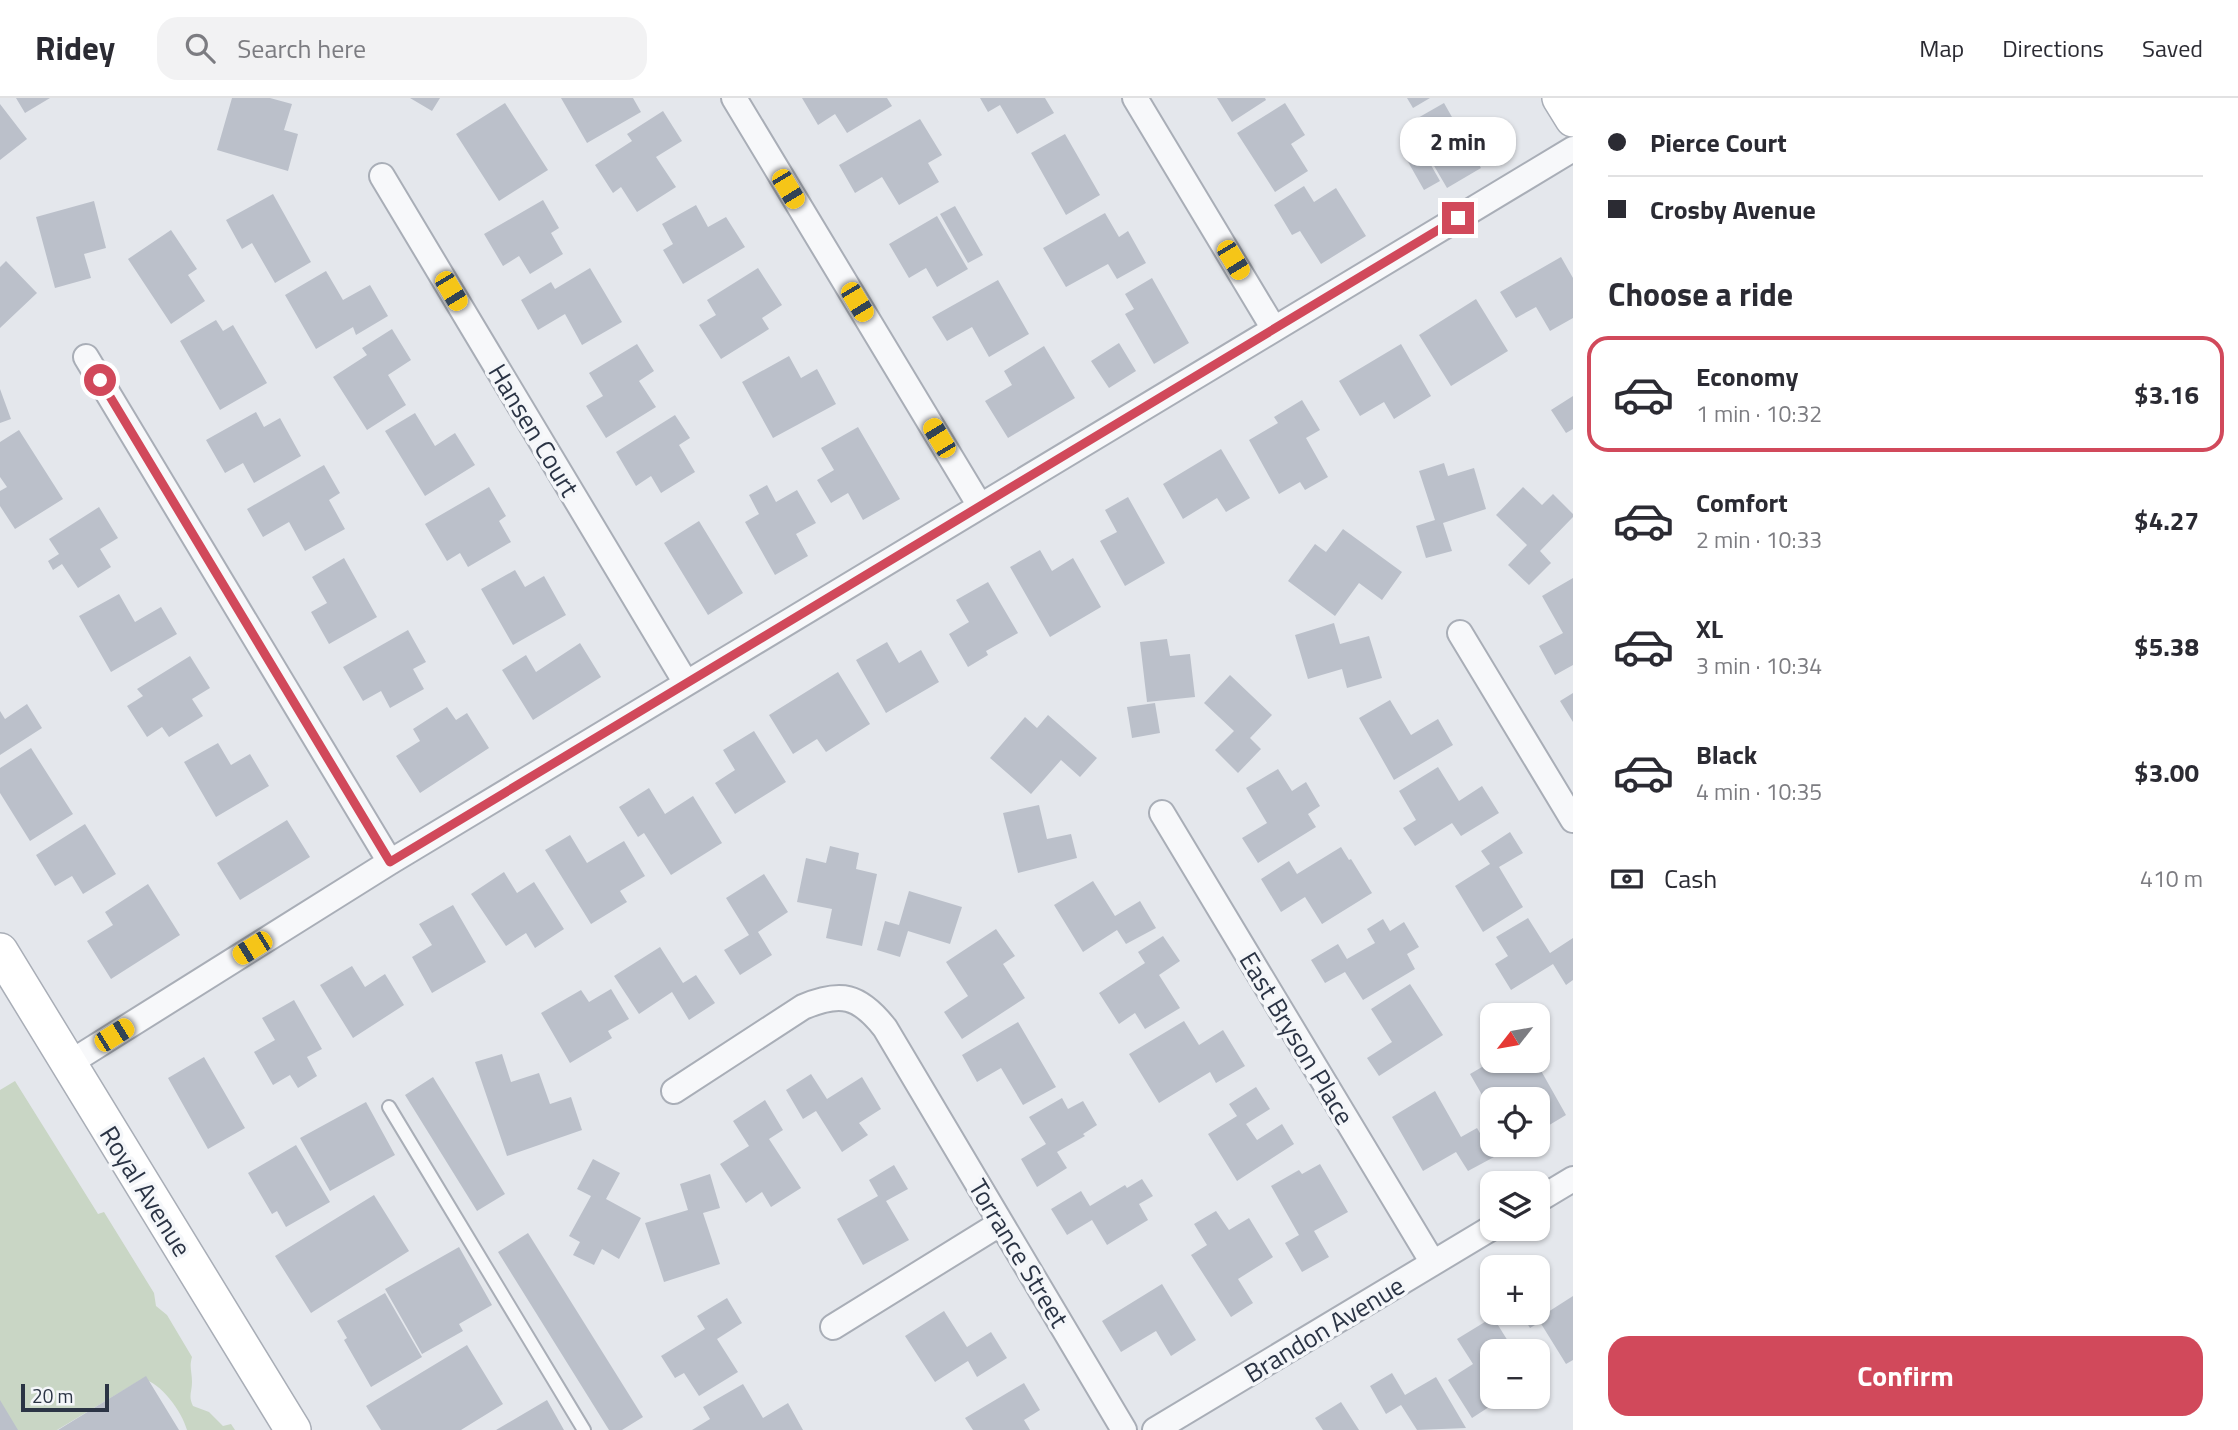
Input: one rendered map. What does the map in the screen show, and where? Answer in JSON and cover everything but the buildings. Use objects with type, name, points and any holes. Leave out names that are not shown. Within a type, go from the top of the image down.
[{"type":"main road","points":[[1560,98],[1573,119]]},
{"type":"main road","name":"Royal Avenue","points":[[0,951],[293,1430]]},
{"type":"street","points":[[734,98],[980,506]]},
{"type":"street","points":[[1135,98],[1274,329]]},
{"type":"street","points":[[68,1064],[390,862],[1573,149]]},
{"type":"street","name":"Hansen Court","points":[[382,176],[686,683]]},
{"type":"street","points":[[86,357],[390,862]]},
{"type":"street","points":[[1461,633],[1573,820]]},
{"type":"street","name":"East Bryson Place","points":[[1162,813],[1433,1263]]},
{"type":"street","name":"Torrance Street","points":[[674,1091],[803,1007],[825,998],[848,999],[870,1009],[885,1027],[1124,1430]]},
{"type":"street","points":[[1550,1193],[1573,1179]]},
{"type":"street","points":[[833,1327],[1001,1223]]},
{"type":"street","name":"Brandon Avenue","points":[[1155,1430],[1480,1235]]},
{"type":"lane","points":[[389,1108],[584,1430]]},
{"type":"green space","points":[[15,1081],[98,1214],[104,1212],[154,1293],[156,1306],[167,1315],[192,1357],[190,1397],[193,1406],[209,1412],[223,1426],[231,1424],[235,1430],[187,1430],[170,1399],[149,1381],[142,1379],[57,1430],[13,1430],[0,1409],[0,1090]]},
{"type":"route","points":[[100,380],[390,862],[1458,218]]}]
